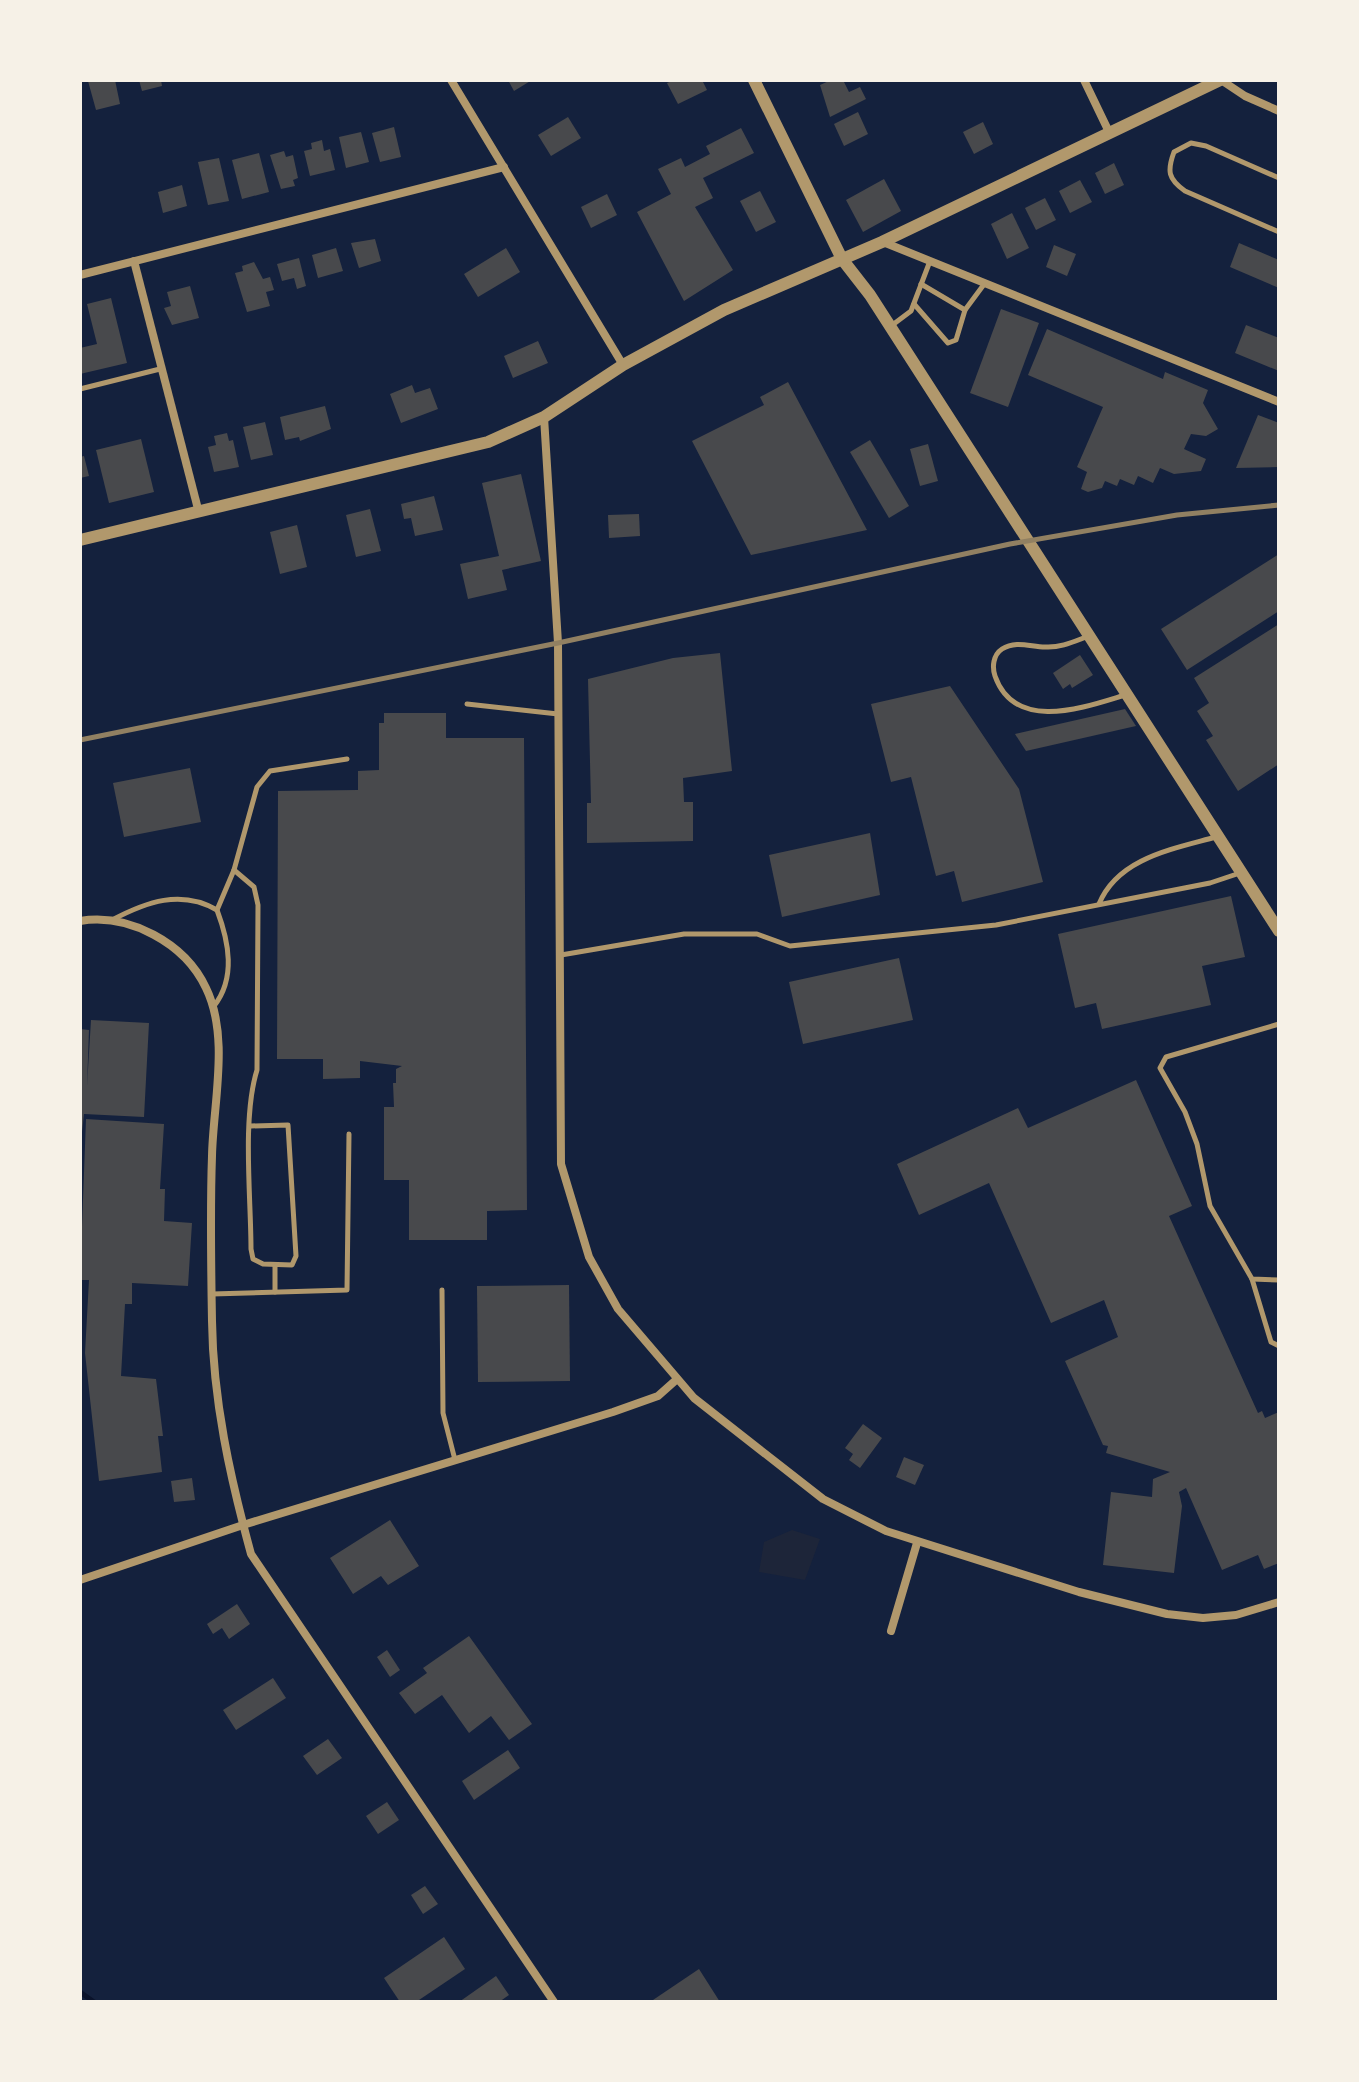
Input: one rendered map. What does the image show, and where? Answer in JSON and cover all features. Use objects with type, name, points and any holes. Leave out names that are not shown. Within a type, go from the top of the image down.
[{"type":"street","points":[[451,80],[623,365]]},
{"type":"street","points":[[754,80],[842,259],[890,327],[1091,635],[1279,931]]},
{"type":"street","points":[[1084,80],[1109,132]]},
{"type":"street","points":[[80,540],[198,509],[488,442],[544,417],[623,365],[724,310],[882,242],[1220,80],[1245,96],[1279,111]]},
{"type":"street","points":[[80,275],[504,167]]},
{"type":"street","points":[[882,242],[1279,402]]},
{"type":"street","points":[[134,261],[198,509]]},
{"type":"street","points":[[544,417],[558,643],[561,1164],[589,1257],[618,1309],[676,1380],[823,1499],[917,1543],[1079,1592],[1167,1614],[1203,1618],[1236,1615],[1279,1602]]},
{"type":"street","points":[[80,921],[111,921],[139,928],[179,952],[195,968],[213,1007],[217,1041],[212,1156],[212,1294],[217,1403],[251,1554],[554,2002]]},
{"type":"street","points":[[80,1580],[243,1525],[613,1412],[658,1396],[676,1380]]},
{"type":"street","points":[[891,1631],[917,1543]]},
{"type":"lane","points":[[1279,178],[1206,146],[1191,143],[1174,152],[1168,169],[1172,181],[1185,191],[1279,232]]},
{"type":"lane","points":[[890,327],[911,311],[930,261]]},
{"type":"lane","points":[[914,304],[952,344],[965,310],[985,283]]},
{"type":"lane","points":[[921,284],[965,310]]},
{"type":"lane","points":[[80,389],[160,369]]},
{"type":"lane","points":[[1091,635],[1064,646],[1015,645],[1002,649],[995,658],[993,670],[998,685],[1016,704],[1042,713],[1083,708],[1129,694]]},
{"type":"lane","points":[[467,704],[559,715]]},
{"type":"lane","points":[[213,1007],[223,994],[229,966],[217,910],[234,870],[257,787],[270,771],[347,759]]},
{"type":"lane","points":[[1098,905],[1106,887],[1145,857],[1220,836]]},
{"type":"lane","points":[[234,870],[254,887],[258,905],[257,1070],[251,1091],[251,1126],[251,1249],[253,1259],[275,1266],[292,1265],[296,1256],[288,1125],[251,1126]]},
{"type":"lane","points":[[560,955],[684,934],[757,934],[790,946],[996,925],[1210,883],[1243,873]]},
{"type":"lane","points":[[111,921],[136,907],[169,898],[200,900],[217,910]]},
{"type":"lane","points":[[1279,1024],[1166,1057],[1160,1068],[1189,1123],[1210,1206],[1252,1279],[1271,1342],[1279,1346]]},
{"type":"lane","points":[[212,1294],[347,1290],[349,1134]]},
{"type":"lane","points":[[275,1266],[275,1292]]},
{"type":"lane","points":[[1252,1279],[1279,1280]]},
{"type":"lane","points":[[442,1290],[443,1413],[455,1460]]},
{"type":"shaded area","points":[[792,1530],[820,1539],[805,1580],[759,1572],[764,1542]]},
{"type":"building","points":[[115,80],[120,104],[96,110],[88,81]]},
{"type":"building","points":[[139,80],[161,80],[162,86],[142,91]]},
{"type":"building","points":[[508,80],[532,80],[514,91]]},
{"type":"building","points":[[702,80],[707,90],[678,104],[667,83]]},
{"type":"building","points":[[831,80],[843,80],[849,92],[860,87],[866,99],[830,117],[820,85]]},
{"type":"building","points":[[858,112],[868,134],[844,146],[834,124]]},
{"type":"building","points":[[568,117],[581,138],[551,156],[538,135]]},
{"type":"building","points":[[983,122],[993,144],[974,154],[963,132]]},
{"type":"building","points":[[394,127],[401,157],[380,162],[372,133]]},
{"type":"building","points":[[741,128],[754,153],[703,178],[713,198],[695,207],[733,270],[684,301],[637,212],[671,194],[658,169],[681,158],[685,167],[710,154],[706,146]]},
{"type":"building","points":[[361,132],[369,162],[346,168],[339,137]]},
{"type":"building","points":[[322,140],[324,151],[330,149],[335,170],[310,176],[304,151],[312,149],[311,143]]},
{"type":"building","points":[[284,151],[286,157],[293,155],[298,178],[293,180],[295,186],[281,189],[270,155]]},
{"type":"building","points":[[259,153],[269,192],[242,199],[232,160]]},
{"type":"building","points":[[219,158],[229,201],[208,205],[198,162]]},
{"type":"building","points":[[1114,163],[1124,185],[1105,194],[1095,173]]},
{"type":"building","points":[[884,179],[901,211],[863,232],[846,200]]},
{"type":"building","points":[[1080,180],[1092,202],[1070,213],[1059,191]]},
{"type":"building","points":[[182,185],[187,206],[163,213],[158,192]]},
{"type":"building","points":[[760,191],[776,222],[756,232],[740,201]]},
{"type":"building","points":[[607,194],[617,215],[591,228],[581,207]]},
{"type":"building","points":[[1045,198],[1056,220],[1036,230],[1025,208]]},
{"type":"building","points":[[1012,213],[1029,248],[1007,259],[991,224]]},
{"type":"building","points":[[375,239],[381,261],[359,268],[351,243]]},
{"type":"building","points":[[1239,243],[1279,260],[1279,288],[1230,267]]},
{"type":"building","points":[[1054,245],[1076,254],[1067,276],[1046,267]]},
{"type":"building","points":[[336,248],[343,271],[318,278],[312,255]]},
{"type":"building","points":[[506,248],[520,272],[478,297],[464,274]]},
{"type":"building","points":[[299,258],[306,286],[297,289],[294,278],[282,281],[277,264]]},
{"type":"building","points":[[254,262],[263,279],[270,277],[274,290],[266,292],[270,306],[247,312],[235,273],[243,271],[242,266]]},
{"type":"building","points":[[190,286],[199,318],[172,325],[164,308],[171,306],[167,292]]},
{"type":"building","points":[[111,298],[127,363],[80,374],[80,348],[97,344],[87,304]]},
{"type":"building","points":[[1001,309],[1039,323],[1008,407],[970,393]]},
{"type":"building","points":[[1246,325],[1279,338],[1279,371],[1235,353]]},
{"type":"building","points":[[1047,329],[1163,379],[1165,372],[1208,390],[1203,403],[1218,429],[1206,436],[1191,434],[1184,449],[1206,459],[1201,471],[1174,474],[1160,468],[1153,483],[1138,476],[1134,485],[1120,479],[1117,486],[1105,481],[1102,488],[1088,492],[1081,489],[1087,472],[1077,467],[1103,407],[1028,375]]},
{"type":"building","points":[[538,341],[548,363],[513,378],[504,356]]},
{"type":"building","points":[[788,382],[867,530],[751,555],[692,441],[764,405],[760,397]]},
{"type":"building","points":[[412,385],[415,393],[430,388],[438,409],[401,423],[390,394]]},
{"type":"building","points":[[325,406],[331,429],[300,441],[299,437],[285,440],[280,417]]},
{"type":"building","points":[[1258,415],[1279,423],[1279,467],[1236,468]]},
{"type":"building","points":[[265,422],[273,455],[251,460],[243,427]]},
{"type":"building","points":[[227,433],[229,441],[233,440],[239,467],[214,472],[208,447],[216,445],[214,436]]},
{"type":"building","points":[[141,439],[154,492],[109,503],[96,450]]},
{"type":"building","points":[[870,440],[909,506],[889,518],[850,452]]},
{"type":"building","points":[[928,444],[938,481],[920,486],[910,449]]},
{"type":"building","points":[[84,456],[89,476],[80,478],[80,457]]},
{"type":"building","points":[[521,474],[541,561],[502,570],[507,590],[468,599],[460,564],[499,556],[482,483]]},
{"type":"building","points":[[434,496],[443,530],[415,536],[411,518],[404,519],[401,504]]},
{"type":"building","points":[[370,509],[381,551],[356,557],[346,515]]},
{"type":"building","points":[[639,514],[640,536],[609,538],[608,515]]},
{"type":"building","points":[[297,525],[307,567],[280,574],[270,532]]},
{"type":"building","points":[[1279,554],[1279,611],[1187,670],[1161,629]]},
{"type":"building","points":[[1279,624],[1279,764],[1238,791],[1206,740],[1213,736],[1197,711],[1209,703],[1194,678]]},
{"type":"building","points":[[720,653],[732,771],[683,778],[684,802],[693,802],[693,841],[587,843],[587,803],[591,803],[588,679],[673,658]]},
{"type":"building","points":[[1080,655],[1093,675],[1072,688],[1070,684],[1063,689],[1053,673]]},
{"type":"building","points":[[950,686],[1019,789],[1043,882],[962,902],[954,871],[936,876],[911,777],[891,782],[871,704]]},
{"type":"building","points":[[1125,709],[1136,726],[1026,751],[1015,734]]},
{"type":"building","points":[[384,713],[446,713],[446,738],[524,738],[527,1210],[487,1211],[487,1240],[409,1240],[409,1180],[384,1180],[384,1107],[394,1107],[393,1083],[396,1083],[396,1069],[402,1066],[360,1061],[360,1078],[323,1079],[323,1059],[277,1059],[278,791],[358,790],[358,771],[379,770],[379,723],[384,723]]},
{"type":"building","points":[[190,768],[201,822],[124,837],[113,783]]},
{"type":"building","points":[[870,833],[880,895],[782,917],[769,855]]},
{"type":"building","points":[[1231,896],[1245,957],[1202,966],[1211,1005],[1102,1029],[1096,1003],[1075,1008],[1058,934]]},
{"type":"building","points":[[899,958],[913,1020],[803,1044],[789,982]]},
{"type":"building","points":[[91,1020],[149,1023],[144,1117],[84,1114],[80,1150],[80,1029],[89,1030],[87,1086]]},
{"type":"building","points":[[1136,1080],[1192,1206],[1169,1216],[1258,1413],[1262,1411],[1265,1418],[1279,1412],[1279,1563],[1264,1569],[1258,1555],[1222,1570],[1186,1488],[1179,1492],[1182,1506],[1174,1573],[1103,1565],[1111,1492],[1152,1497],[1153,1479],[1170,1472],[1106,1453],[1108,1446],[1103,1445],[1065,1361],[1118,1337],[1104,1300],[1051,1323],[989,1183],[919,1215],[897,1164],[1018,1108],[1028,1128]]},
{"type":"building","points":[[86,1119],[164,1124],[160,1189],[165,1189],[164,1221],[192,1223],[188,1286],[132,1283],[132,1304],[125,1304],[121,1376],[156,1379],[163,1436],[158,1436],[162,1472],[99,1481],[85,1353],[89,1280],[80,1280]]},
{"type":"building","points":[[569,1285],[570,1381],[478,1382],[477,1286]]},
{"type":"building","points":[[863,1424],[882,1438],[860,1468],[849,1460],[853,1454],[845,1448]]},
{"type":"building","points":[[904,1457],[924,1465],[915,1485],[896,1477]]},
{"type":"building","points":[[192,1478],[195,1500],[174,1502],[171,1481]]},
{"type":"building","points":[[390,1520],[419,1566],[388,1585],[381,1576],[353,1594],[330,1558]]},
{"type":"building","points":[[237,1604],[250,1624],[229,1639],[222,1628],[213,1634],[207,1624]]},
{"type":"building","points":[[469,1636],[532,1724],[509,1740],[491,1716],[469,1733],[442,1695],[415,1714],[399,1693],[427,1673],[423,1668]]},
{"type":"building","points":[[387,1650],[400,1670],[390,1677],[377,1657]]},
{"type":"building","points":[[273,1678],[286,1698],[236,1730],[223,1710]]},
{"type":"building","points":[[328,1739],[342,1758],[317,1775],[303,1756]]},
{"type":"building","points":[[508,1750],[520,1768],[474,1800],[462,1781]]},
{"type":"building","points":[[387,1802],[399,1820],[378,1834],[366,1816]]},
{"type":"building","points":[[425,1886],[438,1904],[423,1914],[411,1895]]},
{"type":"building","points":[[444,1937],[465,1969],[416,2002],[400,2002],[384,1978]]},
{"type":"building","points":[[699,1969],[720,2002],[650,2002]]},
{"type":"building","points":[[496,1976],[509,1995],[499,2002],[459,2002]]},
{"type":"waterway","points":[[80,1992],[94,2002]]},
{"type":"railway","points":[[80,740],[558,643],[1010,544],[1177,515],[1279,505]]}]
